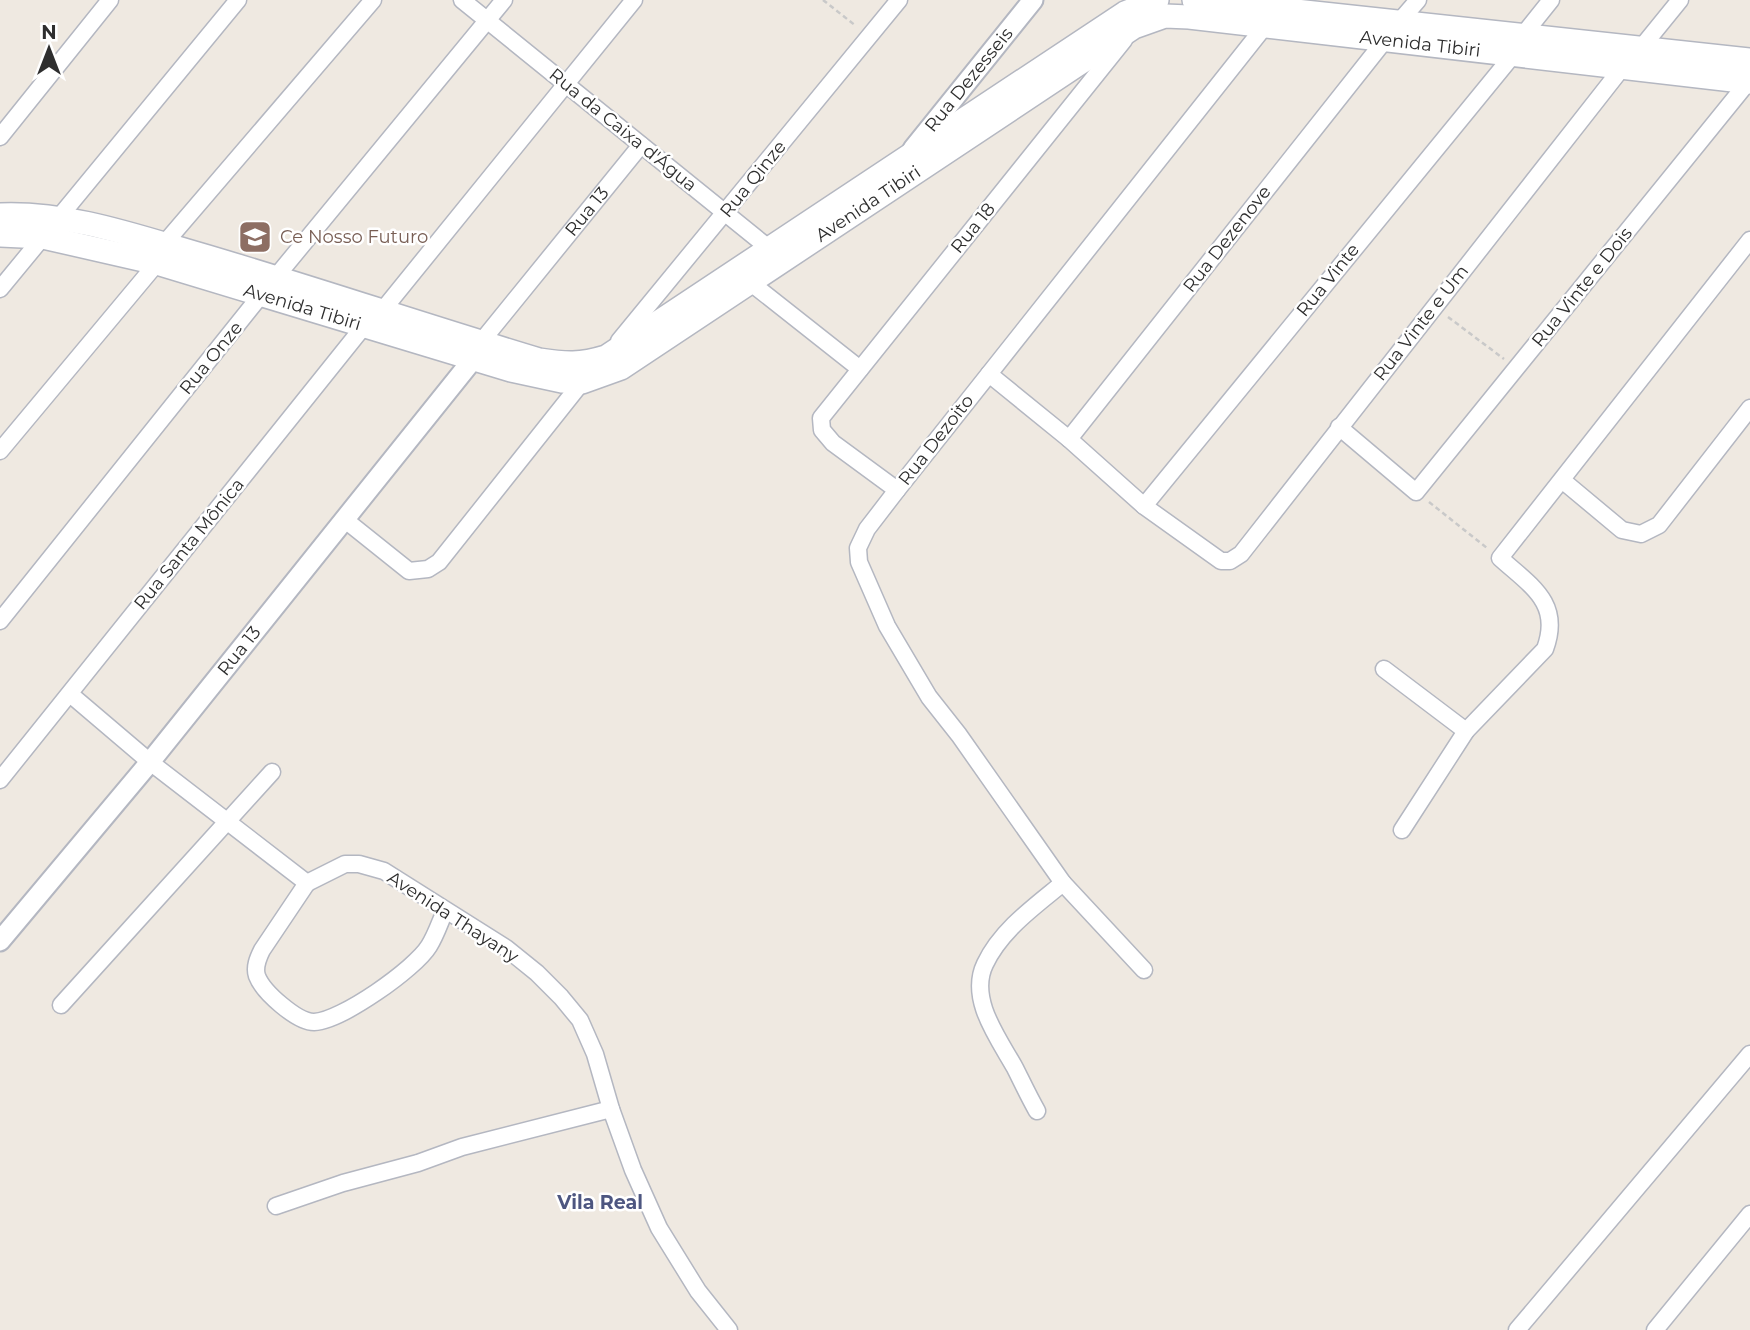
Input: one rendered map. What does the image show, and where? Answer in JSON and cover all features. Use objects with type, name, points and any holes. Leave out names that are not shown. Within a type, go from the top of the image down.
[{"type":"main road","name":"Avenida Tibiri","points":[[0,215],[59,217],[261,295],[364,326],[478,350],[568,364],[586,364],[606,357],[777,255],[1157,0]]},
{"type":"main road","name":"Avenida Tibiri","points":[[1194,0],[1392,31],[1518,45],[1641,48],[1749,75]]},
{"type":"main road","name":"Avenida Tibiri","points":[[0,235],[43,237],[160,254],[277,277],[382,311],[543,377],[582,383],[621,368],[751,283],[777,255],[905,159],[1130,20],[1277,11]]},
{"type":"main road","name":"Avenida Tibiri","points":[[1518,45],[1622,68],[1749,75]]},
{"type":"street","points":[[0,137],[110,0]]},
{"type":"street","points":[[0,289],[238,0]]},
{"type":"street","points":[[0,451],[160,254],[373,0]]},
{"type":"street","name":"Rua da Caixa d'Água","points":[[462,0],[777,255]]},
{"type":"street","name":"Rua Onze","points":[[3,612],[504,0]]},
{"type":"street","name":"Rua Santa Mônica","points":[[0,780],[364,326],[382,311],[634,0]]},
{"type":"street","name":"Rua Qinze","points":[[606,357],[899,0]]},
{"type":"street","name":"Rua Dezesseis","points":[[905,159],[1033,0]]},
{"type":"street","name":"Rua Dezenove","points":[[1069,439],[1418,0]]},
{"type":"street","name":"Rua Vinte","points":[[1144,506],[1518,45],[1551,0]]},
{"type":"street","points":[[1641,48],[1680,0]]},
{"type":"street","name":"Rua Dezoito","points":[[1144,970],[1063,883],[929,697],[887,626],[867,584],[859,562],[859,548],[867,529],[897,490],[1277,11]]},
{"type":"street","name":"Rua 18","points":[[897,490],[833,443],[822,430],[821,418],[1130,20]]},
{"type":"street","name":"Rua Vinte e Um","points":[[1144,506],[1225,562],[1241,554],[1622,68]]},
{"type":"street","name":"Rua Vinte e Dois","points":[[1416,492],[1749,75]]},
{"type":"street","name":"Rua 13","points":[[0,941],[150,762],[641,145]]},
{"type":"street","points":[[1402,830],[1465,731],[1545,649],[1551,627],[1546,604],[1536,591],[1500,558],[1750,240]]},
{"type":"street","points":[[751,283],[860,369]]},
{"type":"street","points":[[989,374],[1069,439],[1144,506]]},
{"type":"street","points":[[344,519],[409,571],[428,569],[439,562],[582,383]]},
{"type":"street","points":[[1562,480],[1622,530],[1641,534],[1659,525],[1750,408]]},
{"type":"street","points":[[1339,427],[1416,492]]},
{"type":"street","points":[[1384,669],[1465,731]]},
{"type":"street","points":[[70,694],[150,762],[307,883],[262,950],[256,970],[257,976],[280,1004],[299,1018],[311,1022],[332,1017],[369,997],[408,970],[429,946],[444,911]]},
{"type":"street","points":[[61,1005],[272,772]]},
{"type":"street","name":"Avenida Thayany","points":[[307,883],[345,864],[359,864],[384,871],[506,948],[537,972],[561,997],[580,1020],[595,1054],[633,1170],[659,1228],[698,1292],[729,1330]]},
{"type":"street","points":[[1037,1111],[990,1024],[983,1006],[981,976],[997,943],[1030,910],[1063,883]]},
{"type":"street","points":[[1517,1330],[1750,1054]]},
{"type":"street","points":[[276,1206],[343,1183],[418,1163],[461,1146],[611,1109]]},
{"type":"street","points":[[1655,1330],[1750,1214]]},
{"type":"path","points":[[823,0],[870,37]]},
{"type":"path","points":[[1434,307],[1516,368]]},
{"type":"path","points":[[1416,492],[1500,558]]},
{"type":"place","name":"Ce Nosso Futuro","points":[[255,237]]},
{"type":"district","name":"Vila Real","points":[[600,1202]]}]
